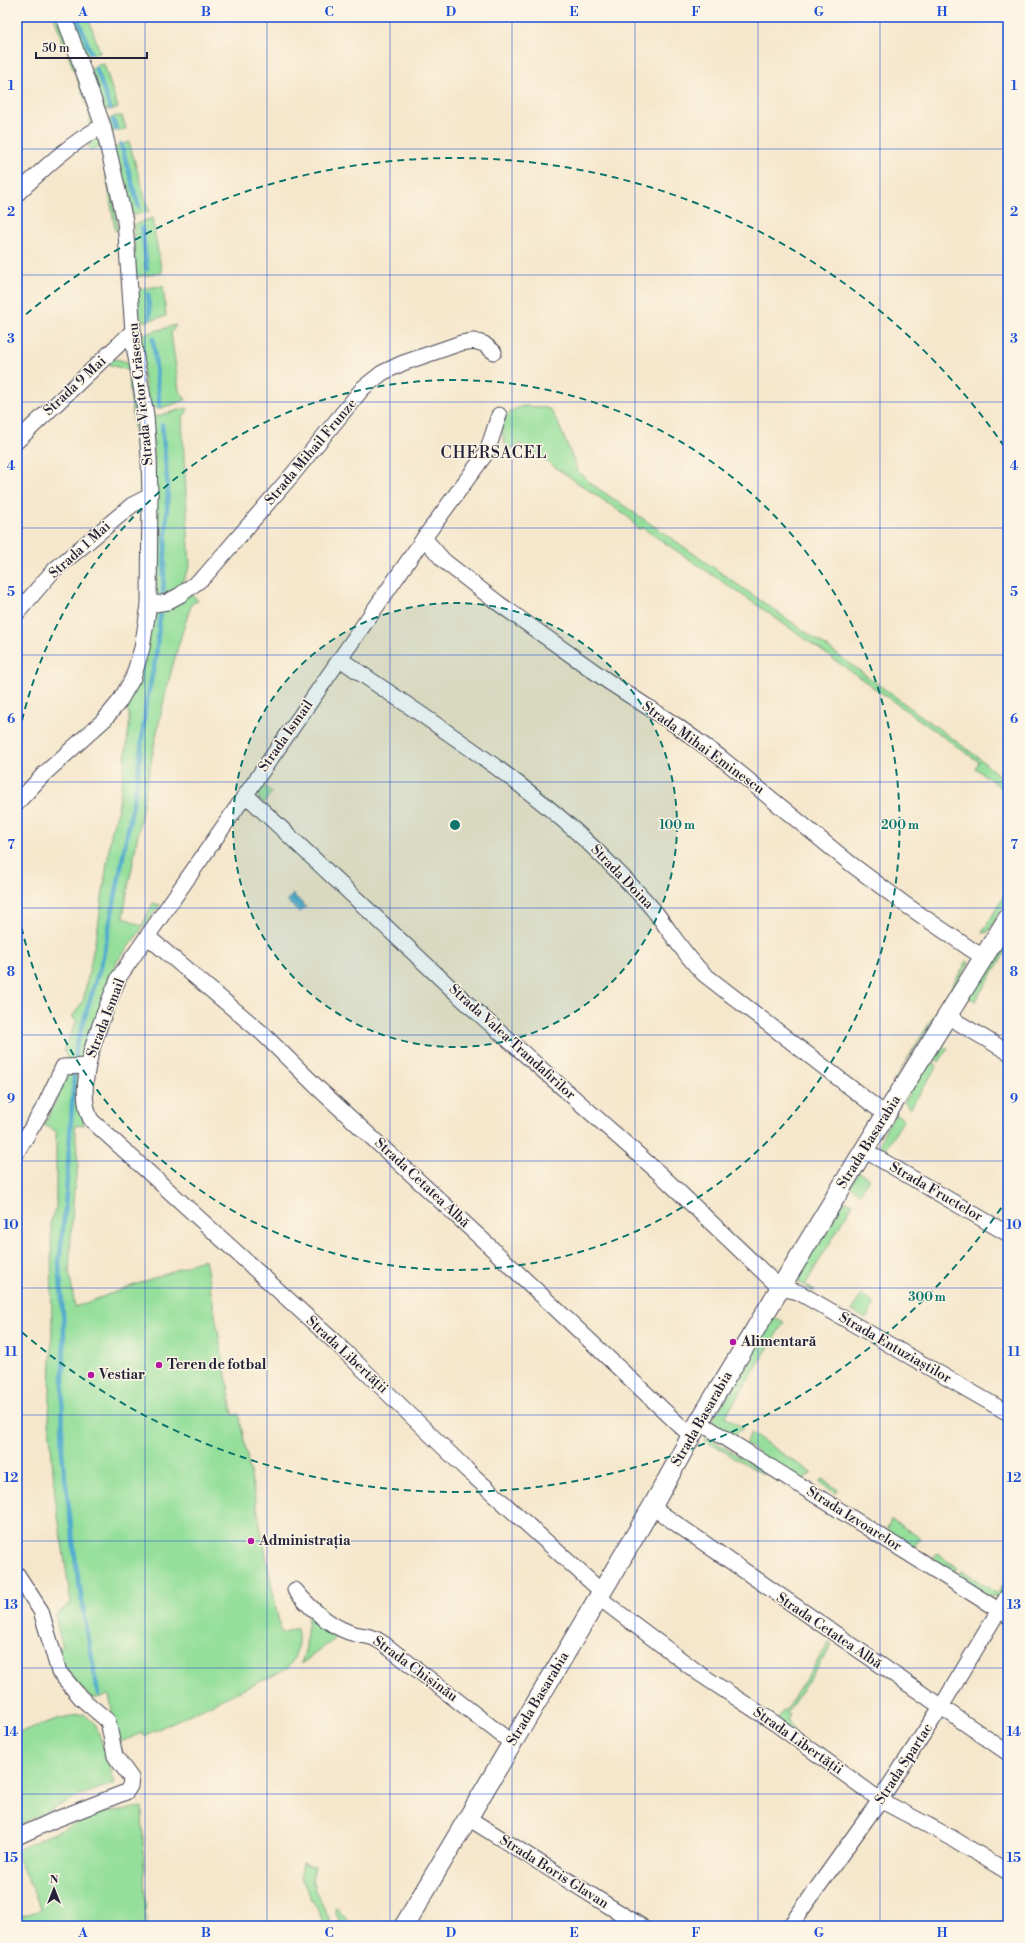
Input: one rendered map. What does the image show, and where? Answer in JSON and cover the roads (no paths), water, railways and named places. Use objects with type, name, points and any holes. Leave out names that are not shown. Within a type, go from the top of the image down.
[{"type":"street","name":"Strada Victor Crăsescu","points":[[17,803],[44,774],[105,719],[119,702],[133,678],[142,648],[149,605],[150,496],[146,415],[133,331],[125,221],[103,126],[64,17]]},
{"type":"street","points":[[17,194],[89,133],[103,126]]},
{"type":"street","name":"Strada 9 Mai","points":[[17,441],[133,331]]},
{"type":"street","name":"Strada Mihail Frunze","points":[[149,605],[167,602],[180,595],[204,577],[292,476],[363,388],[382,373],[403,363],[461,342],[474,341],[484,344],[494,352]]},
{"type":"street","name":"Strada Ismail","points":[[91,1120],[86,1110],[85,1097],[88,1066],[107,1007],[119,977],[424,538],[487,452],[499,415]]},
{"type":"street","name":"Strada 1 Mai","points":[[17,613],[58,566],[132,505],[150,496]]},
{"type":"street","name":"Strada Mihai Eminescu","points":[[424,538],[444,561],[498,602],[609,682],[677,726],[720,757],[851,864],[906,906],[984,957]]},
{"type":"street","name":"Strada Doina","points":[[340,659],[451,736],[550,809],[602,856],[655,911],[692,963],[704,975],[886,1115]]},
{"type":"street","name":"Strada Valea Trandafirilor","points":[[246,794],[469,1005],[659,1173],[780,1288]]},
{"type":"street","name":"Strada Basarabia","points":[[404,1926],[599,1594],[652,1507],[695,1429],[864,1150],[1008,918]]},
{"type":"street","name":"Strada Cetatea Albă","points":[[148,937],[262,1033],[318,1089],[486,1243],[695,1429]]},
{"type":"street","points":[[947,1016],[1008,1052]]},
{"type":"street","name":"Strada Ismail","points":[[17,1152],[44,1107],[63,1067],[88,1066]]},
{"type":"street","name":"Strada Libertății","points":[[91,1120],[336,1343],[467,1470],[599,1594],[700,1674],[776,1724],[880,1800],[952,1838],[1008,1872]]},
{"type":"street","name":"Strada Fructelor","points":[[864,1150],[1008,1234]]},
{"type":"street","name":"Strada Entuziaștilor","points":[[780,1288],[798,1292],[1008,1413]]},
{"type":"street","name":"Strada Izvoarelor","points":[[695,1429],[1003,1613]]},
{"type":"street","name":"Strada Cetatea Albă","points":[[652,1507],[1008,1753]]},
{"type":"street","points":[[17,1574],[41,1611],[59,1672],[70,1686],[108,1721],[115,1756],[131,1778],[130,1786],[126,1792],[52,1821],[17,1837]]},
{"type":"street","name":"Strada Chișinău","points":[[295,1590],[309,1607],[339,1627],[356,1634],[374,1636],[512,1743]]},
{"type":"street","name":"Strada Spartac","points":[[790,1926],[880,1800],[1003,1613],[1008,1595]]},
{"type":"street","name":"Strada Boris Glavan","points":[[468,1818],[641,1926]]},
{"type":"water","points":[[293,894],[306,907],[299,913],[287,901]]},
{"type":"waterway","points":[[77,17],[91,53]]},
{"type":"waterway","points":[[96,68],[110,108]]},
{"type":"waterway","points":[[113,120],[116,129]]},
{"type":"waterway","points":[[121,144],[139,207]]},
{"type":"waterway","points":[[142,228],[147,269]]},
{"type":"waterway","points":[[148,294],[150,318]]},
{"type":"waterway","points":[[153,338],[160,406]]},
{"type":"waterway","points":[[162,425],[168,490],[163,593]]},
{"type":"waterway","points":[[98,1694],[76,1565],[62,1452],[64,1326],[59,1263],[65,1209],[76,1046],[103,957],[116,893],[137,782],[146,704],[156,657],[160,615]]},
{"type":"place","name":"Alimentară","points":[[733,1342]]},
{"type":"place","name":"Teren de fotbal","points":[[159,1365]]},
{"type":"place","name":"Vestiar","points":[[91,1375]]},
{"type":"place","name":"Administrația","points":[[251,1541]]},
{"type":"district","name":"CHERSACEL","points":[[494,453]]}]
